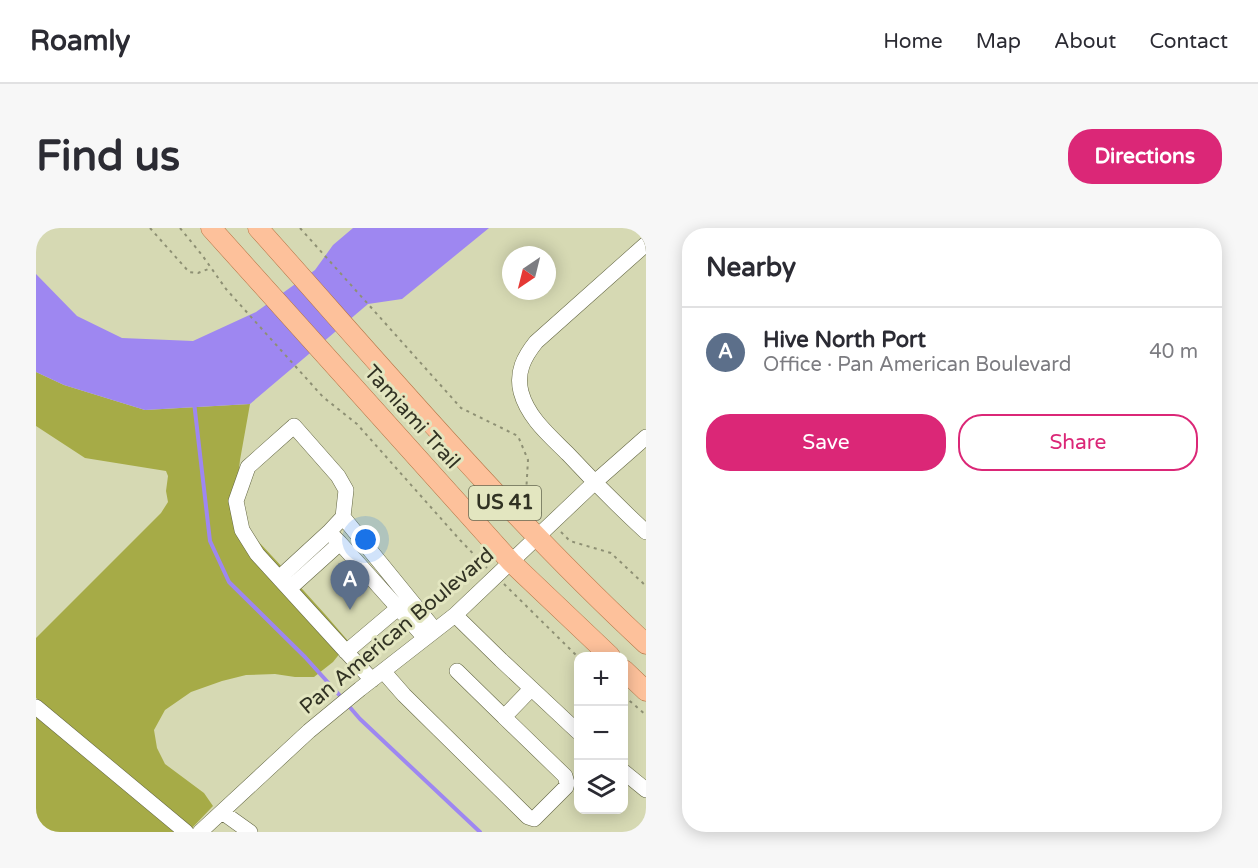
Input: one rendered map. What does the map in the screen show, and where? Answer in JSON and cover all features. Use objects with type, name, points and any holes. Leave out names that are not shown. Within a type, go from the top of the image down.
[{"type":"main road","name":"Tamiami Trail","points":[[211,228],[511,562],[604,652]]},
{"type":"main road","name":"Tamiami Trail","points":[[258,228],[537,538],[646,644]]},
{"type":"main road","points":[[628,674],[646,691]]},
{"type":"street","points":[[646,244],[536,342],[524,359],[520,378],[521,390],[534,419],[646,532]]},
{"type":"street","points":[[284,583],[335,537],[343,517],[346,490],[338,476],[294,426],[248,467],[236,501],[242,530],[257,554],[372,680],[404,695],[528,817],[534,819],[566,787],[565,776],[457,671]]},
{"type":"street","name":"Pan American Boulevard","points":[[200,832],[309,731],[455,615],[595,482],[646,437]]},
{"type":"street","points":[[343,517],[370,551],[404,604]]},
{"type":"street","points":[[335,537],[357,562],[404,604],[430,634]]},
{"type":"street","points":[[357,562],[370,551]]},
{"type":"street","points":[[346,652],[404,604]]},
{"type":"street","points":[[455,615],[574,727]]},
{"type":"street","points":[[504,717],[531,688]]},
{"type":"street","points":[[36,707],[186,832]]},
{"type":"street","points":[[628,774],[646,790]]},
{"type":"street","points":[[222,812],[250,832]]},
{"type":"path","points":[[150,228],[189,272],[198,273],[211,268]]},
{"type":"path","points":[[180,228],[236,300],[323,397],[357,424],[460,540],[574,652]]},
{"type":"path","points":[[300,228],[461,408],[518,436],[528,460],[526,494],[539,502],[539,512],[570,541],[612,553],[646,586]]},
{"type":"path","points":[[628,699],[646,715]]},
{"type":"green space","points":[[36,372],[64,385],[145,410],[250,404],[240,460],[234,515],[349,642],[333,662],[314,677],[275,674],[246,675],[191,692],[165,710],[154,730],[157,748],[165,764],[204,793],[213,806],[192,828],[36,698],[36,638],[161,513],[168,502],[166,491],[168,476],[166,471],[85,458],[36,426]]},
{"type":"green space","points":[[36,716],[175,832],[36,832]]},
{"type":"shaded area","points":[[353,228],[489,228],[402,299],[368,304],[250,404],[145,410],[64,385],[36,372],[36,274],[77,316],[122,338],[193,341],[256,312],[315,270],[333,245]]},
{"type":"waterway","points":[[194,402],[210,541],[229,582],[305,657],[342,698]]},
{"type":"waterway","points":[[347,704],[480,832]]},
{"type":"place","name":"Hive North Port","points":[[350,610]]}]
